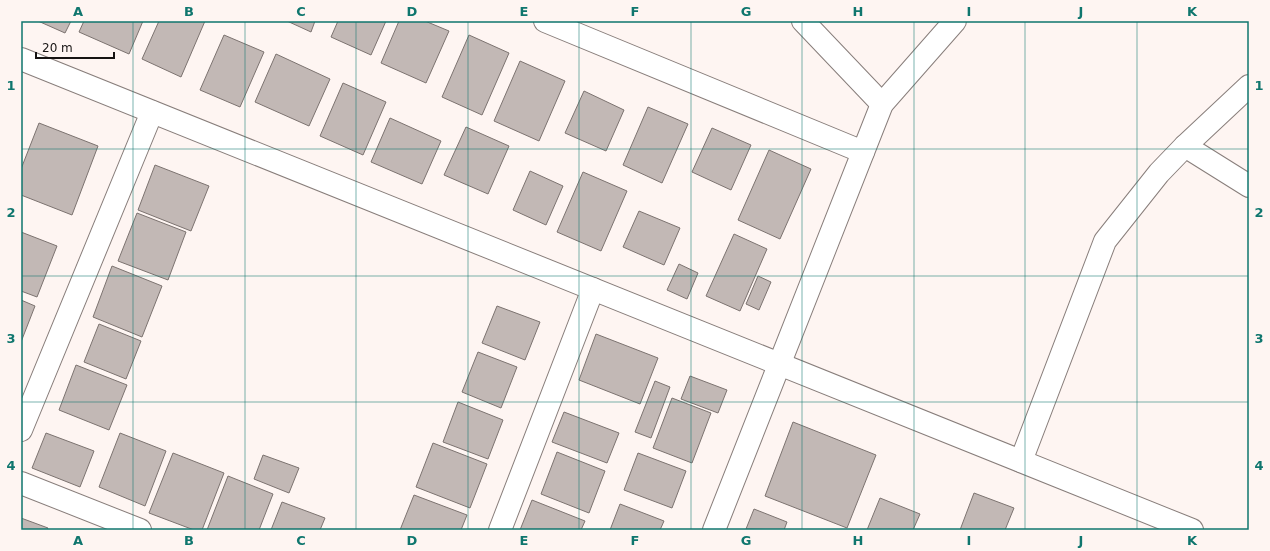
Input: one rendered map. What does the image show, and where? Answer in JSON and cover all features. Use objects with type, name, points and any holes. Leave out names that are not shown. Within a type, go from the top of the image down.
[{"type":"street","points":[[545,21],[863,152]]},
{"type":"street","points":[[803,21],[882,104]]},
{"type":"street","points":[[714,530],[882,104],[955,21]]},
{"type":"street","points":[[21,59],[1192,530]]},
{"type":"street","points":[[1022,462],[1105,241],[1159,173],[1185,146],[1249,86]]},
{"type":"street","points":[[21,430],[152,112]]},
{"type":"street","points":[[1185,146],[1249,186]]},
{"type":"street","points":[[500,530],[593,289]]},
{"type":"street","points":[[21,483],[140,530]]},
{"type":"building","points":[[38,21],[71,21],[65,33]]},
{"type":"building","points":[[84,21],[143,21],[129,54],[79,32]]},
{"type":"building","points":[[159,21],[205,21],[181,77],[142,59]]},
{"type":"building","points":[[287,21],[315,21],[311,32]]},
{"type":"building","points":[[338,21],[386,21],[371,55],[331,37]]},
{"type":"building","points":[[399,21],[425,21],[449,31],[426,83],[381,63]]},
{"type":"building","points":[[224,35],[264,52],[240,107],[200,90]]},
{"type":"building","points":[[469,35],[509,53],[482,115],[442,97]]},
{"type":"building","points":[[276,54],[330,79],[309,126],[255,102]]},
{"type":"building","points":[[520,61],[565,81],[539,141],[494,121]]},
{"type":"building","points":[[343,83],[386,102],[363,155],[320,136]]},
{"type":"building","points":[[584,91],[624,110],[606,151],[565,133]]},
{"type":"building","points":[[648,107],[688,124],[662,183],[623,165]]},
{"type":"building","points":[[390,118],[441,141],[422,184],[371,162]]},
{"type":"building","points":[[39,123],[98,146],[72,215],[21,195],[21,169]]},
{"type":"building","points":[[466,127],[509,146],[488,194],[444,175]]},
{"type":"building","points":[[712,128],[751,145],[731,190],[692,172]]},
{"type":"building","points":[[769,150],[811,169],[780,239],[738,220]]},
{"type":"building","points":[[155,165],[209,186],[191,231],[138,210]]},
{"type":"building","points":[[530,171],[563,186],[546,225],[513,210]]},
{"type":"building","points":[[583,172],[627,191],[601,251],[557,232]]},
{"type":"building","points":[[639,211],[680,228],[664,265],[623,247]]},
{"type":"building","points":[[137,213],[186,232],[168,280],[118,261]]},
{"type":"building","points":[[21,232],[57,246],[37,297],[21,291]]},
{"type":"building","points":[[734,234],[767,249],[740,311],[706,296]]},
{"type":"building","points":[[679,264],[698,273],[687,299],[667,290]]},
{"type":"building","points":[[112,266],[162,286],[142,337],[93,317]]},
{"type":"building","points":[[758,276],[771,282],[759,310],[746,304]]},
{"type":"building","points":[[21,300],[35,306],[21,342]]},
{"type":"building","points":[[497,306],[540,322],[525,360],[482,343]]},
{"type":"building","points":[[99,324],[141,341],[126,379],[84,362]]},
{"type":"building","points":[[596,334],[658,358],[640,404],[579,380]]},
{"type":"building","points":[[478,352],[517,367],[501,408],[462,392]]},
{"type":"building","points":[[76,365],[127,385],[109,430],[59,410]]},
{"type":"building","points":[[690,376],[727,390],[718,413],[681,399]]},
{"type":"building","points":[[655,381],[670,387],[651,438],[635,432]]},
{"type":"building","points":[[672,398],[711,413],[692,463],[653,448]]},
{"type":"building","points":[[458,402],[503,420],[488,459],[443,442]]},
{"type":"building","points":[[564,412],[619,433],[607,463],[552,442]]},
{"type":"building","points":[[793,422],[876,455],[847,528],[765,496]]},
{"type":"building","points":[[46,433],[94,451],[80,487],[32,468]]},
{"type":"building","points":[[120,433],[166,451],[145,506],[99,487]]},
{"type":"building","points":[[433,443],[487,464],[470,508],[416,487]]},
{"type":"building","points":[[557,452],[605,471],[589,513],[541,494]]},
{"type":"building","points":[[173,453],[224,473],[202,530],[194,530],[149,513]]},
{"type":"building","points":[[638,453],[686,471],[672,508],[624,490]]},
{"type":"building","points":[[263,455],[299,468],[289,493],[254,479]]},
{"type":"building","points":[[228,476],[273,494],[259,530],[207,530]]},
{"type":"building","points":[[974,493],[1014,508],[1005,530],[960,530]]},
{"type":"building","points":[[414,495],[467,515],[461,530],[400,530]]},
{"type":"building","points":[[880,498],[920,514],[913,530],[867,530]]},
{"type":"building","points":[[532,500],[585,521],[581,530],[520,530]]},
{"type":"building","points":[[282,502],[325,518],[320,530],[271,530]]},
{"type":"building","points":[[620,504],[664,521],[660,530],[610,530]]},
{"type":"building","points":[[754,509],[787,522],[784,530],[746,529]]},
{"type":"building","points":[[21,518],[48,528],[47,530],[21,530]]}]
